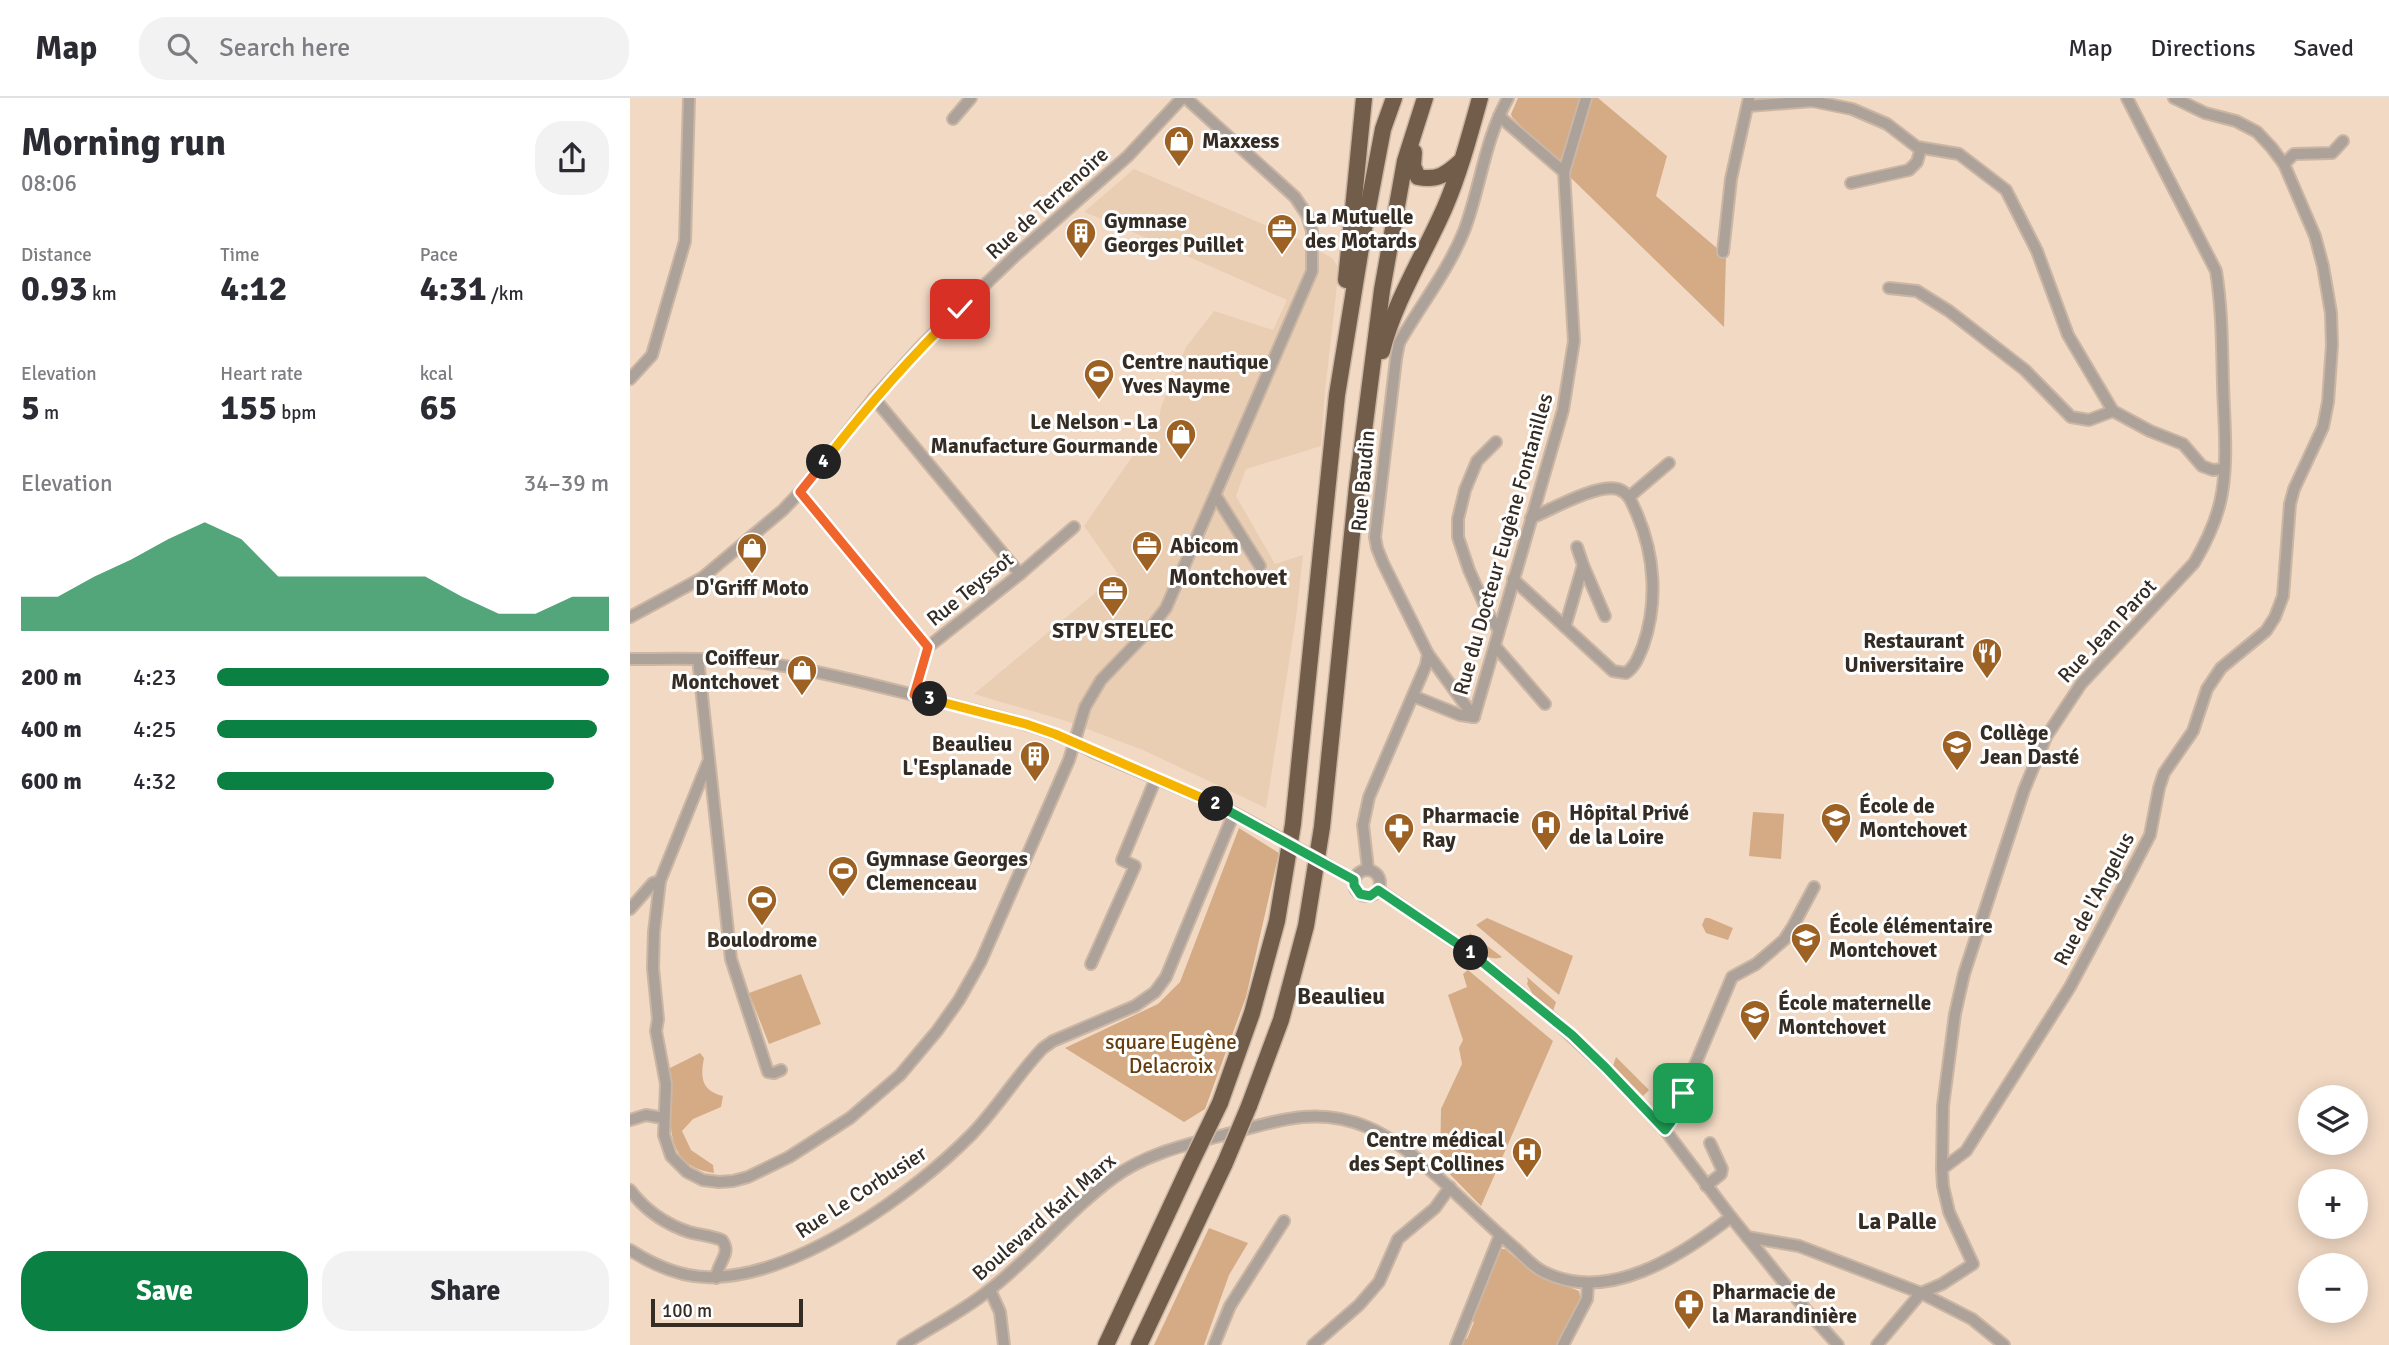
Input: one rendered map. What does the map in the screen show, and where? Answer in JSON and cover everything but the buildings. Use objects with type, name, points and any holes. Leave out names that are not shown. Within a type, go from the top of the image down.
[{"type":"highway","points":[[1106,1345],[1220,1103],[1252,1013],[1277,921],[1293,824],[1364,98]]},
{"type":"highway","points":[[1336,395],[1383,129],[1394,98]]},
{"type":"highway","points":[[1425,98],[1413,166],[1418,177],[1431,179],[1447,174],[1460,162]]},
{"type":"highway","points":[[1139,1345],[1249,1106],[1281,1020],[1306,926],[1322,827],[1356,500],[1382,290],[1405,161],[1425,98]]},
{"type":"highway","points":[[1369,405],[1386,338],[1404,292],[1445,206],[1480,98]]},
{"type":"street","points":[[630,379],[652,355],[685,241],[689,98]]},
{"type":"street","points":[[953,118],[971,98]]},
{"type":"street","points":[[708,762],[660,881],[653,968],[658,1019],[656,1031],[666,1084],[664,1135],[671,1156],[687,1172],[703,1180],[719,1182],[748,1177],[789,1157],[850,1118],[900,1075],[959,1000],[981,961],[1069,760],[1085,707],[1101,680],[1149,630],[1166,608],[1305,289],[1312,271],[1314,250],[1307,215],[1295,197],[1184,98]]},
{"type":"street","name":"Rue de Terrenoire","points":[[630,617],[702,578],[783,510],[874,398],[934,334],[1016,254],[1128,156],[1184,98]]},
{"type":"street","name":"Rue Baudin","points":[[1428,654],[1377,548],[1376,519],[1396,359],[1399,343],[1452,256],[1464,230],[1486,152],[1508,98]]},
{"type":"street","name":"Rue du Docteur Eugène Fontanilles","points":[[1474,717],[1562,418],[1574,341],[1564,172],[1586,98]]},
{"type":"street","name":"Rue Jean Parot","points":[[1921,1293],[1942,1284],[1973,1264],[1949,1212],[1943,1186],[1942,1106],[1955,1014],[1964,974],[2024,790],[2046,737],[2081,684],[2194,564],[2217,516],[2224,469],[2221,300],[2216,271],[2127,98]]},
{"type":"street","name":"Rue de l'Angelus","points":[[1942,1169],[1966,1151],[2070,987],[2150,835],[2164,773],[2193,731],[2207,689],[2221,668],[2266,631],[2275,617],[2283,596],[2290,504],[2294,489],[2323,427],[2328,402],[2332,345],[2331,313],[2315,236],[2284,164],[2257,132],[2236,121],[2205,113],[2174,98]]},
{"type":"street","points":[[1723,252],[1731,179],[1748,102],[1812,101],[1852,109],[1887,124],[1921,148],[1959,154],[2006,190],[2037,251],[2068,335],[2113,411],[2150,431],[2183,444],[2202,466],[2213,470],[2224,469]]},
{"type":"street","points":[[1499,116],[1564,172]]},
{"type":"street","points":[[2284,164],[2294,154],[2332,153],[2343,141]]},
{"type":"street","points":[[1851,183],[1909,170],[1917,162],[1921,148]]},
{"type":"street","points":[[1889,288],[1917,290],[1949,311],[2025,370],[2071,416],[2089,421],[2113,411]]},
{"type":"street","points":[[874,398],[1020,574]]},
{"type":"street","points":[[1496,442],[1477,461],[1465,490],[1458,519],[1458,537],[1464,559],[1489,615],[1499,630]]},
{"type":"street","points":[[1629,497],[1669,463]]},
{"type":"street","points":[[1513,579],[1613,671],[1626,673],[1635,664],[1647,635],[1653,593],[1650,554],[1645,534],[1629,497],[1617,489],[1599,489],[1531,518]]},
{"type":"street","points":[[800,492],[928,647]]},
{"type":"street","points":[[1216,496],[1260,566]]},
{"type":"street","name":"Rue Teyssot","points":[[914,695],[928,647],[1020,574],[1073,527]]},
{"type":"street","points":[[1577,547],[1605,616]]},
{"type":"street","points":[[1564,627],[1583,565]]},
{"type":"street","points":[[1495,646],[1545,704]]},
{"type":"street","points":[[1368,869],[1363,825],[1369,797],[1426,665],[1428,654]]},
{"type":"street","name":"Rue du Docteur Eugène Fontanilles","points":[[1428,654],[1474,717]]},
{"type":"street","points":[[630,659],[723,659],[784,666],[1026,724],[1074,742],[1234,813],[1354,880],[1356,890],[1364,896],[1370,896],[1381,884],[1378,875],[1368,869],[1362,870],[1354,880]]},
{"type":"street","points":[[698,659],[731,959],[768,1072],[781,1070]]},
{"type":"street","name":"Rue du Docteur Eugène Fontanilles","points":[[1413,696],[1460,715],[1474,717]]},
{"type":"street","points":[[1091,964],[1135,866],[1122,860],[1156,778]]},
{"type":"street","name":"Rue Le Corbusier","points":[[630,1250],[663,1268],[682,1274],[716,1278],[766,1269],[802,1255],[842,1233],[917,1184],[946,1160],[993,1111],[1043,1048],[1053,1041],[1135,1006],[1154,992],[1166,977],[1234,813]]},
{"type":"street","points":[[630,909],[653,883],[660,881]]},
{"type":"street","points":[[1665,1130],[1671,1122],[1732,977],[1756,964],[1784,940],[1814,887]]},
{"type":"street","points":[[1378,890],[1476,957],[1553,1019],[1606,1068],[1665,1130],[1747,1237],[1838,1345]]},
{"type":"street","points":[[630,1120],[646,1115],[663,1118]]},
{"type":"street","name":"Boulevard Karl Marx","points":[[903,1345],[990,1290],[1113,1178],[1146,1158],[1303,1117],[1337,1118],[1360,1123],[1389,1136],[1450,1187],[1541,1271],[1567,1280],[1588,1283],[1628,1276],[1687,1250],[1731,1217]]},
{"type":"street","points":[[1706,1186],[1717,1179],[1721,1168],[1710,1143]]},
{"type":"street","points":[[1313,1345],[1359,1305],[1379,1282],[1398,1239],[1435,1208],[1450,1187]]},
{"type":"street","points":[[630,1190],[639,1202],[672,1225],[722,1240],[726,1253],[718,1265],[716,1278]]},
{"type":"street","points":[[1214,1345],[1230,1306],[1284,1222]]},
{"type":"street","points":[[1456,1345],[1500,1235]]},
{"type":"street","points":[[1747,1237],[1799,1246],[1921,1293],[1972,1319],[2004,1345]]},
{"type":"street","points":[[1563,1345],[1587,1299],[1588,1283]]},
{"type":"street","points":[[990,1290],[1000,1312],[1004,1345]]},
{"type":"street","points":[[1877,1345],[1921,1293]]},
{"type":"shaded area","points":[[1134,169],[1300,240],[1332,258],[1339,268],[1321,446],[1246,469],[1236,496],[1275,564],[1303,555],[1296,618],[1266,808],[1143,750],[1066,721],[974,694],[1118,574],[1084,526],[1159,418],[1186,347],[1214,311],[1273,330],[1287,300],[1084,212]]},
{"type":"green space","points":[[1518,98],[1582,98],[1563,159],[1555,160],[1512,117]]},
{"type":"green space","points":[[1589,98],[1598,98],[1667,156],[1656,196],[1726,256],[1724,327],[1569,176],[1571,157]]},
{"type":"green space","points":[[1753,812],[1784,814],[1781,859],[1749,856]]},
{"type":"green space","name":"square Eugène Delacroix","points":[[1239,828],[1279,853],[1246,997],[1205,1109],[1184,1122],[1065,1048],[1158,1004],[1180,982]]},
{"type":"green space","points":[[1487,918],[1573,956],[1559,995],[1476,925]]},
{"type":"green space","points":[[1705,918],[1733,928],[1728,940],[1706,933],[1702,925]]},
{"type":"green space","points":[[1470,933],[1502,957],[1488,957],[1473,948],[1465,941]]},
{"type":"green space","points":[[1468,970],[1553,1041],[1481,1206],[1440,1164],[1441,1109],[1462,1064],[1459,1048],[1463,1040],[1448,995],[1467,987],[1463,974]]},
{"type":"green space","points":[[801,974],[821,1024],[769,1044],[749,993]]},
{"type":"green space","points":[[1527,977],[1556,1002],[1553,1011],[1534,996],[1527,984]]},
{"type":"green space","points":[[700,1053],[704,1058],[704,1083],[711,1091],[723,1096],[721,1107],[693,1119],[682,1131],[691,1150],[713,1165],[714,1173],[696,1168],[683,1159],[676,1147],[670,1118],[668,1069]]},
{"type":"green space","points":[[1616,1057],[1649,1090],[1643,1096],[1613,1066]]},
{"type":"green space","points":[[1209,1228],[1248,1243],[1229,1275],[1204,1345],[1154,1345]]},
{"type":"green space","points":[[1498,1249],[1505,1249],[1533,1273],[1579,1291],[1581,1301],[1558,1345],[1460,1345],[1463,1338],[1467,1339],[1474,1322],[1470,1320]]},
{"type":"place","name":"Maxxess","points":[[1179,168]]},
{"type":"place","name":"La Mutuelle des Motards","points":[[1282,256]]},
{"type":"place","name":"Gymnase Georges Puillet","points":[[1081,260]]},
{"type":"place","name":"Centre nautique Yves Nayme","points":[[1099,401]]},
{"type":"place","name":"Le Nelson - La Manufacture Gourmande","points":[[1181,461]]},
{"type":"place","name":"Abicom","points":[[1147,573]]},
{"type":"place","name":"D'Griff Moto","points":[[752,575]]},
{"type":"place","name":"STPV STELEC","points":[[1113,618]]},
{"type":"place","name":"Restaurant Universitaire","points":[[1987,680]]},
{"type":"place","name":"Coiffeur Montchovet","points":[[802,697]]},
{"type":"place","name":"Collège Jean Dasté","points":[[1957,772]]},
{"type":"place","name":"Beaulieu L'Esplanade","points":[[1035,783]]},
{"type":"place","name":"École de Montchovet","points":[[1836,845]]},
{"type":"place","name":"Hôpital Privé de la Loire","points":[[1546,852]]},
{"type":"place","name":"Pharmacie Ray","points":[[1399,855]]},
{"type":"place","name":"Gymnase Georges Clemenceau","points":[[843,898]]},
{"type":"place","name":"Boulodrome","points":[[762,927]]},
{"type":"place","name":"École élémentaire Montchovet","points":[[1806,965]]},
{"type":"place","name":"École maternelle Montchovet","points":[[1755,1042]]},
{"type":"place","name":"Centre médical des Sept Collines","points":[[1527,1179]]},
{"type":"place","name":"Pharmacie de la Marandinière","points":[[1689,1331]]},
{"type":"district","name":"Montchovet","points":[[1228,577]]},
{"type":"district","name":"Beaulieu","points":[[1341,996]]},
{"type":"district","name":"La Palle","points":[[1897,1221]]},
{"type":"route","points":[[960,309],[925,342],[874,398],[800,492],[928,647],[914,695],[1055,734],[1234,813],[1354,880],[1356,890],[1360,894],[1370,896],[1378,890],[1476,957],[1572,1035],[1665,1130],[1683,1093]]}]
